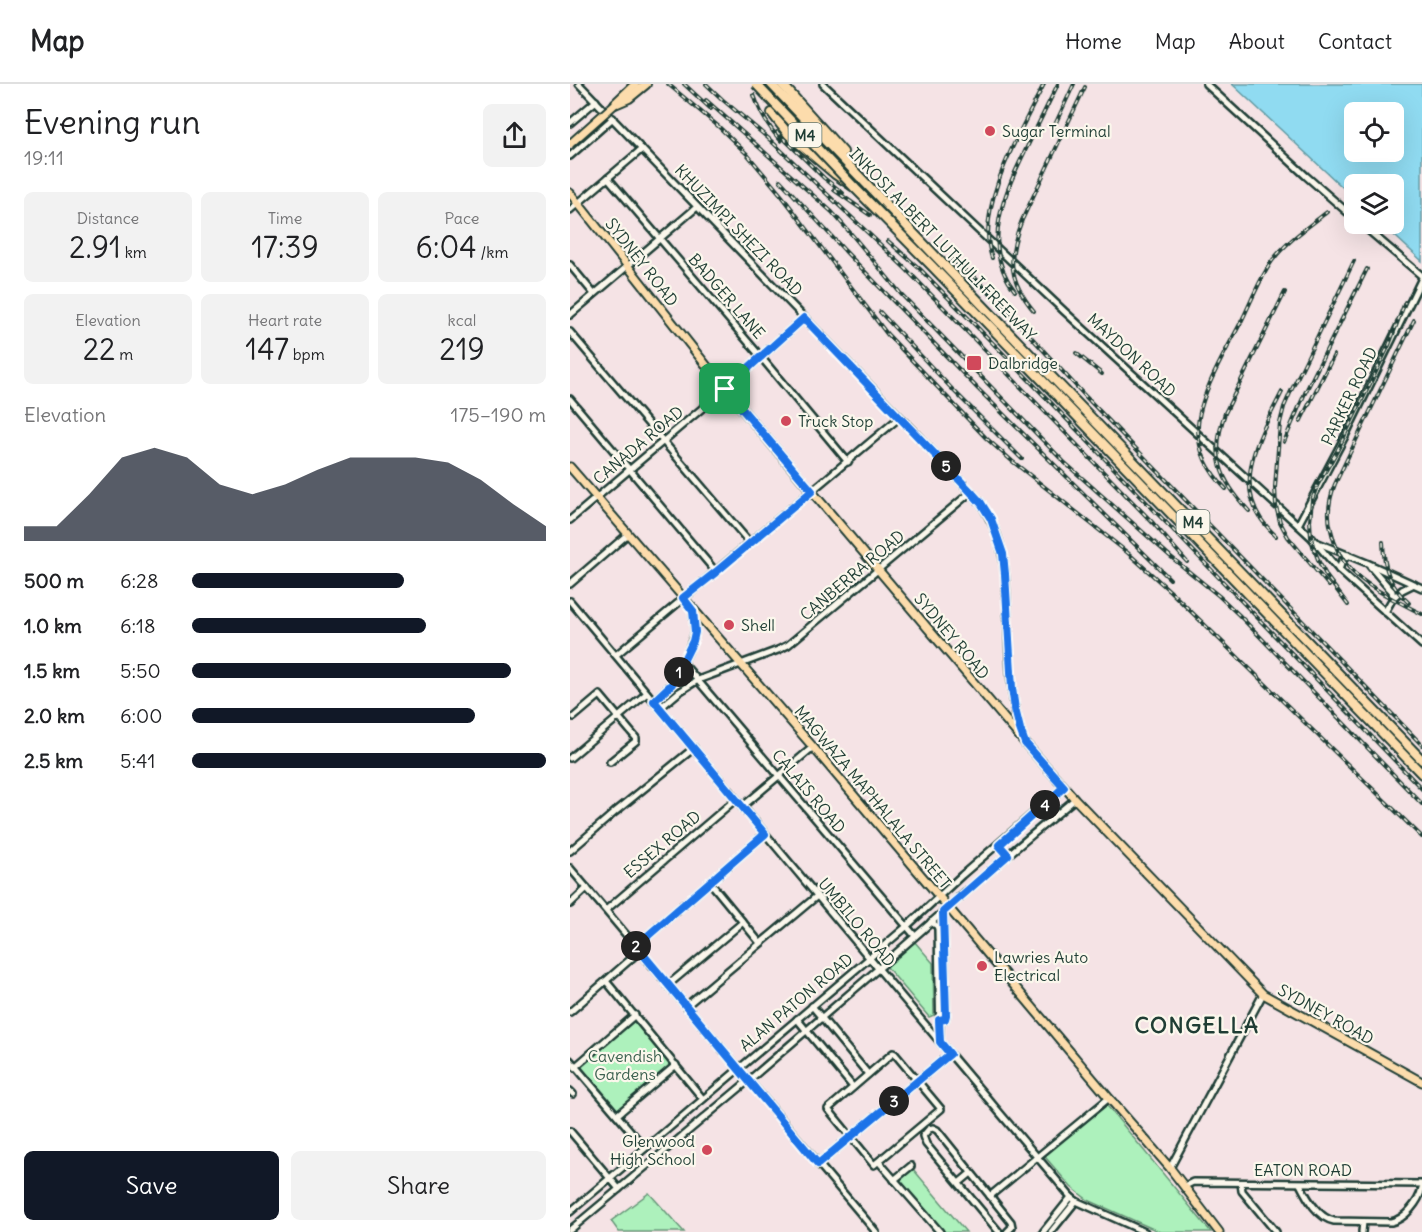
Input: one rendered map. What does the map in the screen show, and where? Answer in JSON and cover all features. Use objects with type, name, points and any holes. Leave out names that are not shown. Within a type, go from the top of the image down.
[{"type":"highway","points":[[615,104],[629,98],[646,84]]},
{"type":"highway","name":"INKOSI ALBERT LUTHULI FREEWAY","points":[[756,84],[1422,774]]},
{"type":"highway","name":"INKOSI ALBERT LUTHULI FREEWAY","points":[[771,84],[1422,760]]},
{"type":"highway","points":[[782,84],[839,148],[875,193]]},
{"type":"highway","points":[[772,113],[789,135],[854,187]]},
{"type":"main road","points":[[570,144],[635,84]]},
{"type":"main road","name":"SYDNEY ROAD","points":[[570,193],[725,389],[1075,799],[1263,994],[1422,1082]]},
{"type":"main road","name":"MAGWAZA MAPHALALA STREET","points":[[570,467],[813,747],[939,896],[946,910],[1170,1168],[1219,1232]]},
{"type":"street","name":"KHUZIMPI SHEZI ROAD","points":[[579,84],[981,503],[991,519],[1003,554],[1012,688],[1017,718],[1025,743]]},
{"type":"street","name":"MAYDON ROAD","points":[[823,84],[1198,435],[1299,525],[1339,570],[1422,645]]},
{"type":"street","points":[[1206,84],[1344,209]]},
{"type":"street","points":[[570,123],[596,101]]},
{"type":"street","points":[[570,156],[613,118]]},
{"type":"street","points":[[570,210],[642,149]]},
{"type":"street","name":"BADGER LANE","points":[[608,178],[848,462]]},
{"type":"street","points":[[570,315],[697,207]]},
{"type":"street","points":[[1373,234],[1422,277]]},
{"type":"street","points":[[570,265],[594,294]]},
{"type":"street","name":"PARKER ROAD","points":[[1299,525],[1422,277]]},
{"type":"street","name":"CANADA ROAD","points":[[570,520],[725,389],[804,318]]},
{"type":"street","points":[[570,332],[750,543]]},
{"type":"street","points":[[570,399],[716,572]]},
{"type":"street","points":[[616,655],[900,417]]},
{"type":"street","name":"CANBERRA ROAD","points":[[660,708],[698,680],[788,645],[971,492]]},
{"type":"street","points":[[570,584],[628,534]]},
{"type":"street","points":[[1314,541],[1422,588]]},
{"type":"street","points":[[1339,570],[1342,561],[1348,555]]},
{"type":"street","points":[[1367,563],[1392,591],[1393,598]]},
{"type":"street","points":[[1385,612],[1393,598],[1414,584]]},
{"type":"street","name":"UMBILO ROAD","points":[[570,601],[1071,1197],[1145,1232]]},
{"type":"street","points":[[654,701],[672,684],[684,663],[695,632],[693,611]]},
{"type":"street","name":"CALAIS ROAD","points":[[684,663],[915,936]]},
{"type":"street","points":[[570,758],[647,693]]},
{"type":"street","points":[[574,717],[600,695],[637,740],[610,762]]},
{"type":"street","points":[[742,807],[813,747]]},
{"type":"street","points":[[570,851],[694,748]]},
{"type":"street","name":"ALAN PATON ROAD","points":[[570,1212],[906,927],[1064,787]]},
{"type":"street","name":"ESSEX ROAD","points":[[606,910],[736,799]]},
{"type":"street","name":"ALAN PATON ROAD","points":[[570,1230],[748,1081],[1075,799]]},
{"type":"street","points":[[570,1012],[765,834]]},
{"type":"street","points":[[999,845],[1008,855]]},
{"type":"street","points":[[570,868],[876,1232]]},
{"type":"street","points":[[710,882],[760,943]]},
{"type":"street","points":[[570,904],[588,888]]},
{"type":"street","points":[[686,1006],[817,896]]},
{"type":"street","points":[[941,968],[946,910]]},
{"type":"street","points":[[668,985],[743,922]]},
{"type":"street","points":[[931,922],[938,929],[946,1015],[945,1019],[939,1020],[940,1042]]},
{"type":"street","points":[[606,981],[704,1099]]},
{"type":"street","points":[[1170,1168],[1263,994]]},
{"type":"street","points":[[812,1006],[868,1074]]},
{"type":"street","points":[[575,1067],[635,1015]]},
{"type":"street","points":[[797,1019],[853,1087]]},
{"type":"street","points":[[894,1053],[941,1109],[874,1165],[828,1108],[868,1074],[894,1053]]},
{"type":"street","points":[[818,1164],[950,1054]]},
{"type":"street","points":[[570,1060],[645,1148]]},
{"type":"street","points":[[617,1115],[676,1065]]},
{"type":"street","points":[[990,1196],[1109,1098]]},
{"type":"street","points":[[999,1232],[924,1141],[923,1136],[926,1131],[931,1128],[937,1130],[1012,1223],[1007,1232]]},
{"type":"street","points":[[570,1131],[619,1189]]},
{"type":"street","points":[[879,1162],[940,1232]]},
{"type":"street","points":[[894,1180],[911,1166]]},
{"type":"street","points":[[959,1183],[971,1173]]},
{"type":"street","name":"EATON ROAD","points":[[1185,1186],[1193,1182],[1422,1186]]},
{"type":"street","points":[[1241,1183],[1242,1191],[1276,1232]]},
{"type":"street","points":[[1300,1184],[1319,1213],[1326,1219],[1363,1222],[1391,1222],[1400,1219],[1418,1199],[1422,1186]]},
{"type":"street","points":[[1051,1232],[1054,1223],[1071,1197]]},
{"type":"street","points":[[1043,1232],[1076,1201]]},
{"type":"street","points":[[1362,1232],[1363,1222]]},
{"type":"green space","points":[[914,941],[933,963],[934,1015],[929,1017],[886,966]]},
{"type":"green space","name":"Cavendish Gardens","points":[[634,1019],[673,1064],[617,1113],[578,1067]]},
{"type":"green space","points":[[1104,1106],[1109,1108],[1211,1232],[1160,1232],[1088,1200],[1071,1187],[1046,1158],[1045,1155]]},
{"type":"green space","points":[[913,1169],[966,1232],[942,1232],[897,1181]]},
{"type":"green space","points":[[649,1193],[684,1232],[619,1232],[611,1221]]},
{"type":"water","points":[[1232,84],[1422,84],[1422,261],[1393,234],[1404,234],[1404,174],[1344,174],[1344,189]]},
{"type":"waterway","points":[[1007,850],[1062,804]]},
{"type":"waterway","points":[[993,862],[999,857]]},
{"type":"waterway","points":[[955,894],[962,888]]},
{"type":"tunnel","points":[[766,84],[767,99],[772,113]]},
{"type":"railway","points":[[668,84],[747,154],[782,196],[887,334],[986,438],[1128,553],[1170,591],[1422,837]]},
{"type":"railway","points":[[684,84],[711,109]]},
{"type":"railway","points":[[706,84],[768,138],[906,269],[1153,523],[1187,562]]},
{"type":"railway","points":[[992,258],[988,238],[989,216],[995,192],[1013,145],[1044,84]]},
{"type":"railway","points":[[1015,291],[1004,273],[998,254],[997,235],[1000,216],[1012,178],[1058,84]]},
{"type":"railway","points":[[1052,131],[1074,84]]},
{"type":"railway","points":[[1034,311],[1025,300],[1015,278],[1012,257],[1014,245],[1022,220],[1085,87]]},
{"type":"railway","points":[[754,95],[765,120],[781,141]]},
{"type":"railway","points":[[706,100],[832,212],[901,294],[1064,462],[1239,615],[1422,804]]},
{"type":"railway","points":[[777,132],[824,178],[843,193]]},
{"type":"railway","points":[[780,180],[978,389],[1170,579]]},
{"type":"railway","points":[[834,190],[870,215]]},
{"type":"railway","points":[[1226,489],[1214,476],[1200,446],[1199,416],[1208,388],[1272,261],[1291,241],[1327,212]]},
{"type":"railway","points":[[888,241],[920,269],[1030,381],[1422,789]]},
{"type":"railway","points":[[951,259],[975,278],[1002,305],[1086,397],[1422,745]]},
{"type":"railway","points":[[1329,586],[1288,537],[1280,522],[1275,487],[1280,423],[1284,407],[1354,261]]},
{"type":"railway","points":[[1284,442],[1305,393],[1367,269]]},
{"type":"railway","points":[[1249,511],[1225,478],[1220,466],[1218,442],[1225,413],[1285,292]]},
{"type":"railway","points":[[1348,605],[1327,577],[1313,546],[1310,521],[1312,500],[1389,345],[1405,302]]},
{"type":"railway","points":[[880,312],[1022,459]]},
{"type":"railway","points":[[1414,320],[1335,484],[1329,513],[1335,543],[1353,572],[1381,593],[1422,614]]},
{"type":"railway","points":[[1076,353],[1102,374]]},
{"type":"railway","points":[[1300,422],[1334,355]]},
{"type":"railway","points":[[1276,536],[1261,519],[1253,503],[1250,470],[1260,438],[1282,392]]},
{"type":"railway","points":[[1383,542],[1389,576],[1397,590],[1409,603]]},
{"type":"place","name":"Sugar Terminal","points":[[990,131]]},
{"type":"place","name":"Dalbridge","points":[[974,363]]},
{"type":"place","name":"Truck Stop","points":[[786,421]]},
{"type":"place","name":"Shell","points":[[729,625]]},
{"type":"place","name":"Lawries Auto Electrical","points":[[982,966]]},
{"type":"place","name":"Glenwood High School","points":[[707,1150]]},
{"type":"district","name":"CONGELLA","points":[[1197,1025]]},
{"type":"route","points":[[804,318],[981,503],[991,519],[1003,554],[1012,688],[1020,729],[1025,743],[1064,787],[999,845],[1008,855],[943,912],[946,1015],[945,1019],[939,1020],[940,1042],[950,1054],[818,1164],[636,946],[765,834],[654,701],[677,678],[693,641],[695,623],[693,611],[683,598],[812,491],[725,389],[804,318]]}]
